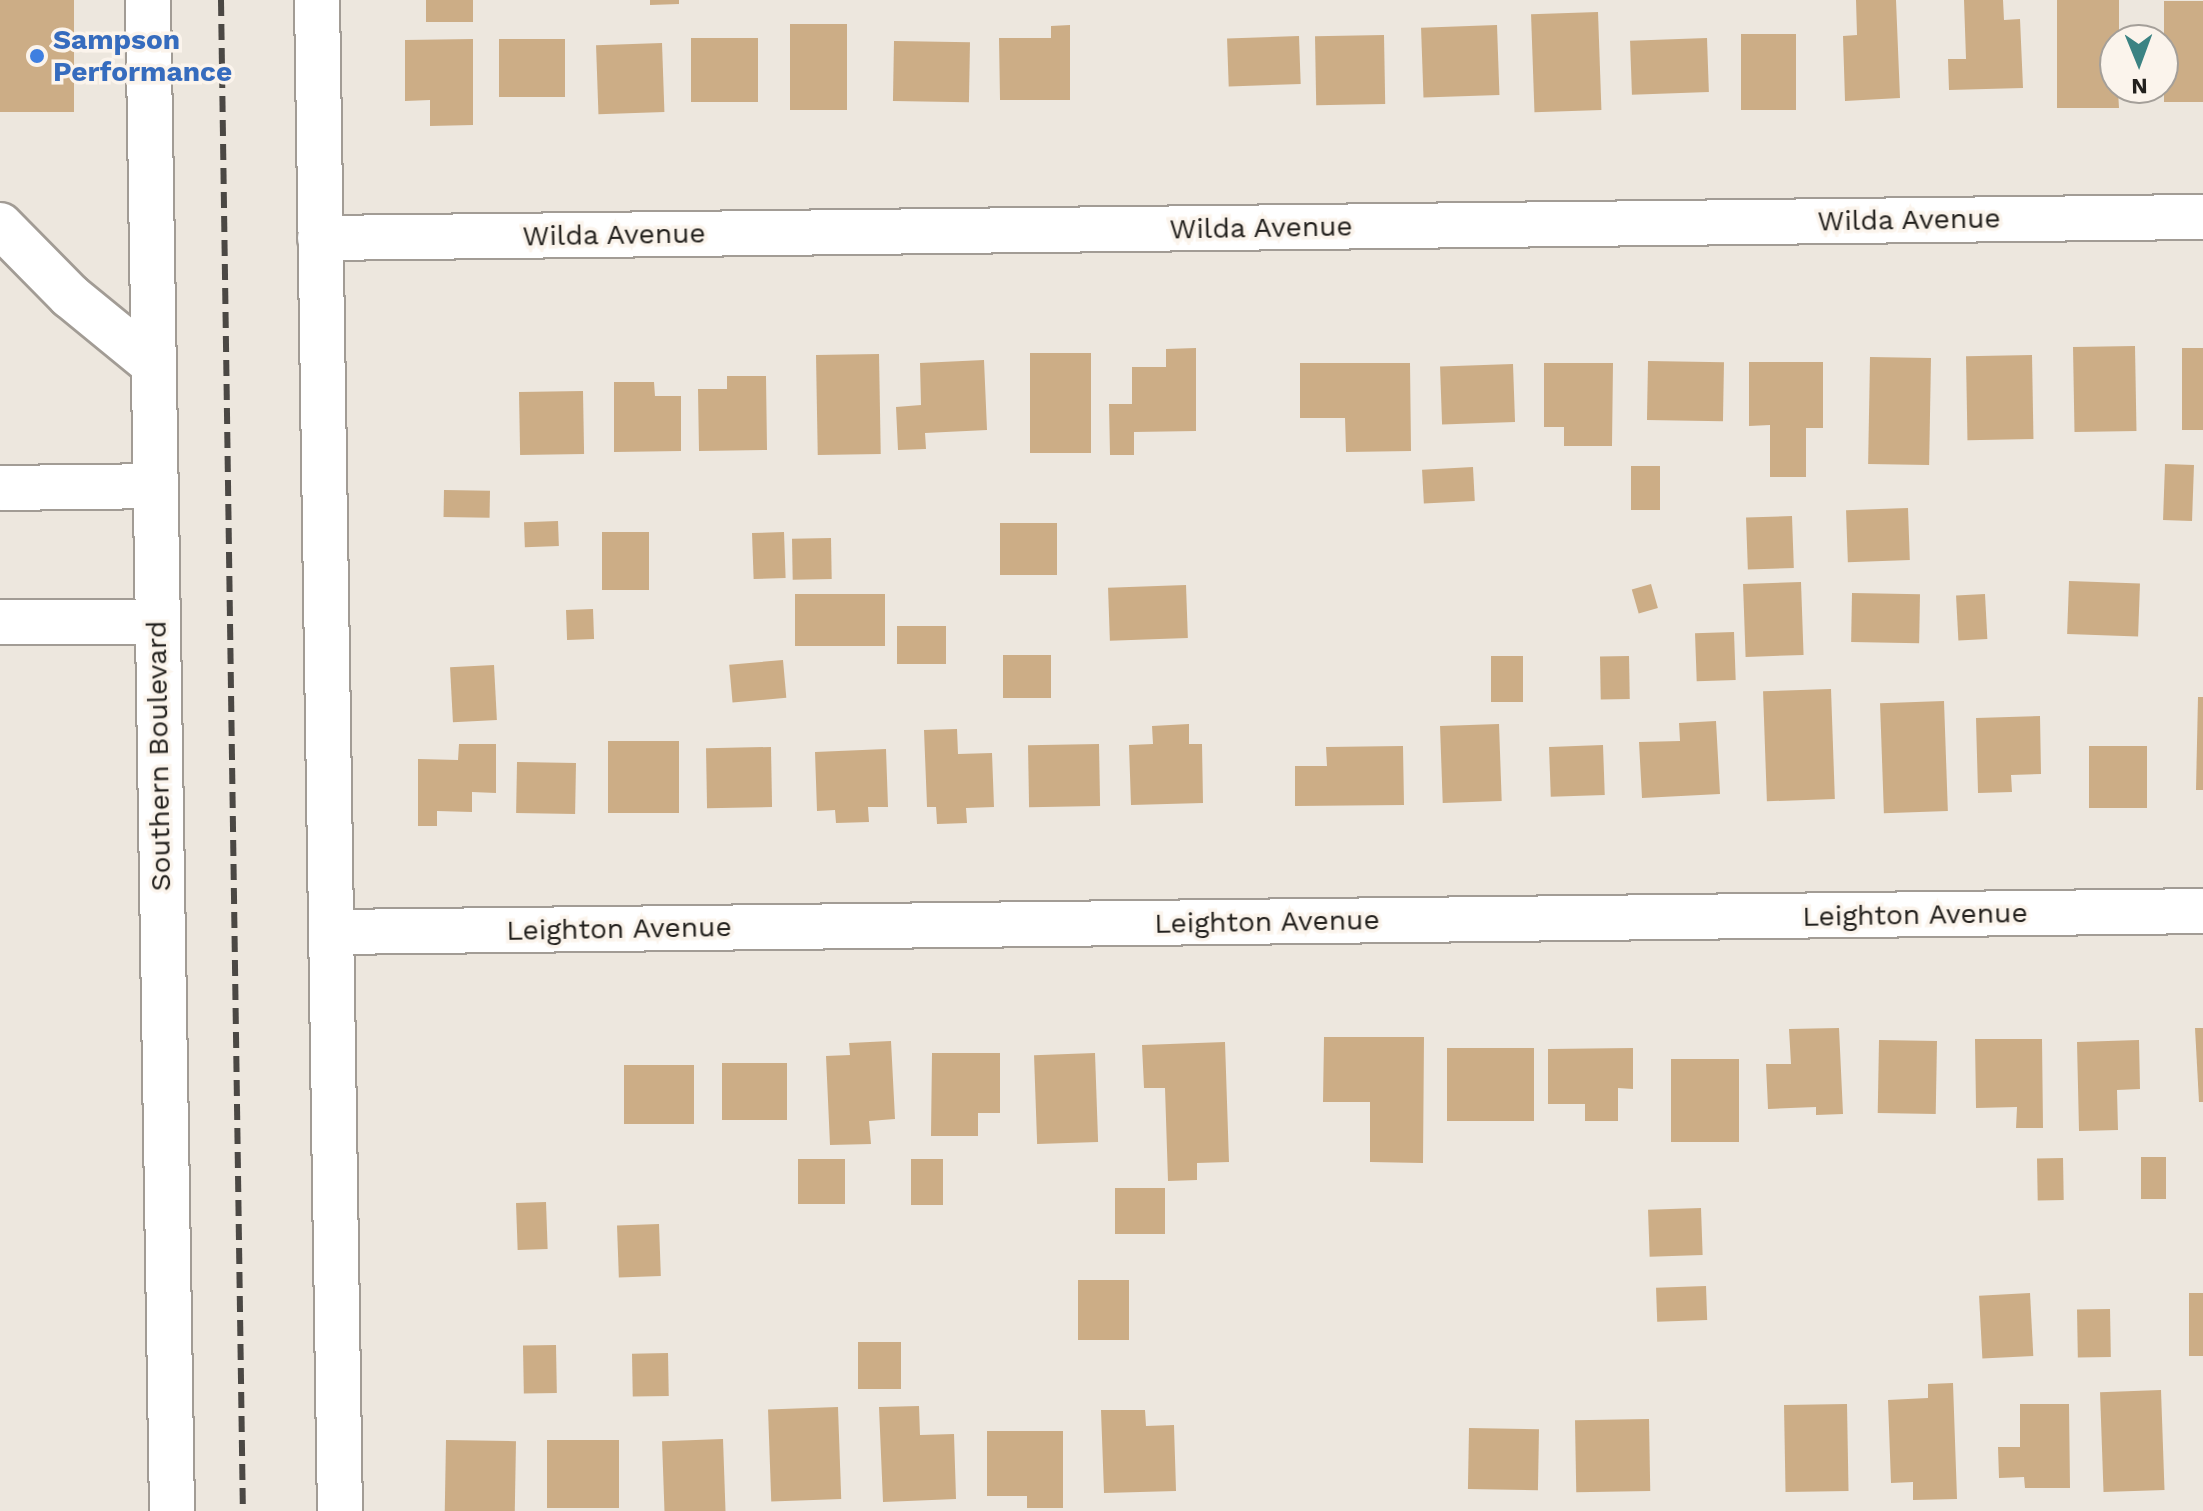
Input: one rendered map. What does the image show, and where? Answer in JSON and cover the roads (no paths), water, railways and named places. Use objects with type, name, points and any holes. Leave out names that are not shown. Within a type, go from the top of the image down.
[{"type":"street","name":"Southern Boulevard","points":[[148,0],[172,1511]]},
{"type":"street","points":[[317,0],[340,1511]]},
{"type":"street","name":"Wilda Avenue","points":[[320,238],[2203,217]]},
{"type":"street","points":[[0,225],[70,296],[152,363]]},
{"type":"street","points":[[0,488],[155,486]]},
{"type":"street","points":[[0,622],[157,622]]},
{"type":"street","name":"Leighton Avenue","points":[[331,932],[2203,911]]},
{"type":"railway","points":[[221,0],[243,1511]]},
{"type":"place","name":"Sampson Performance","points":[[37,56]]}]
